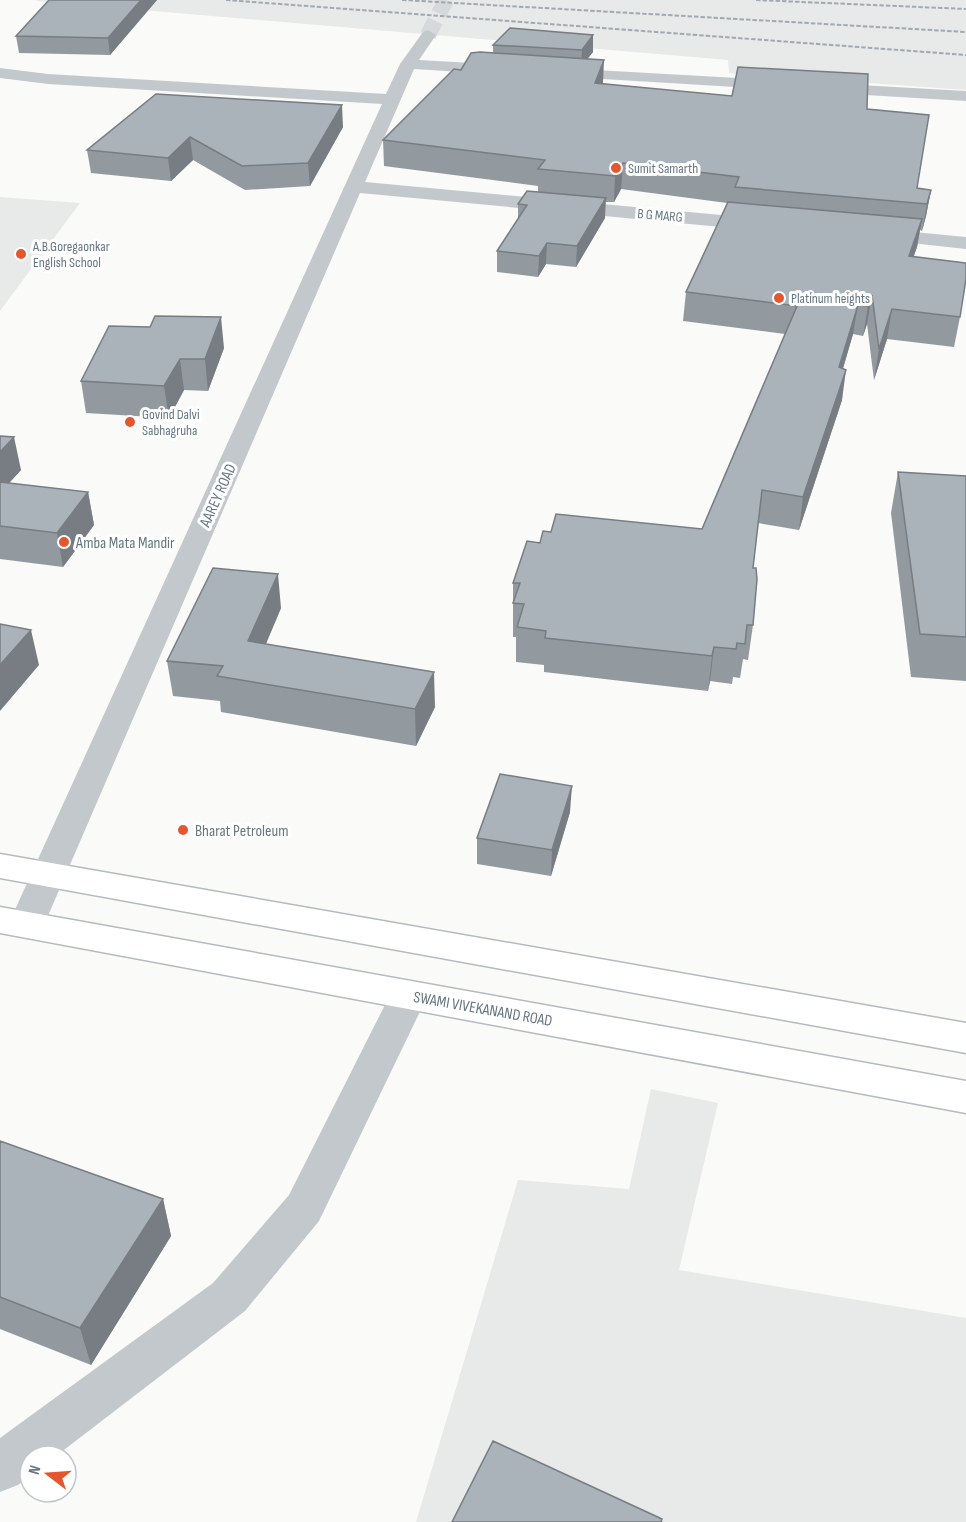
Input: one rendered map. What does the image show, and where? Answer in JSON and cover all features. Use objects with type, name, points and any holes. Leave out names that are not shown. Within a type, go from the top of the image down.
[{"type":"main road","points":[[0,866],[966,1038]]},
{"type":"main road","name":"SWAMI VIVEKANAND ROAD","points":[[13,923],[966,1097]]},
{"type":"street","name":"AAREY ROAD","points":[[13,923],[48,876],[392,99],[408,64],[428,35]]},
{"type":"street","points":[[408,64],[966,96]]},
{"type":"street","points":[[0,73],[48,79],[392,99]]},
{"type":"street","name":"B G MARG","points":[[353,187],[777,226]]},
{"type":"street","points":[[848,232],[966,243]]},
{"type":"street","points":[[0,1468],[230,1297],[304,1208],[409,995]]},
{"type":"shaded area","points":[[37,0],[966,0],[966,90],[729,73],[728,60]]},
{"type":"shaded area","name":"A.B.Goregaonkar English School","points":[[0,197],[80,203],[0,311]]},
{"type":"shaded area","points":[[651,1089],[718,1103],[679,1270],[966,1318],[966,1522],[416,1522],[518,1180],[629,1189]]},
{"type":"building","points":[[49,0],[141,0],[108,38],[16,36]]},
{"type":"building","points":[[510,28],[593,35],[582,50],[493,45]]},
{"type":"building","points":[[471,53],[604,60],[595,83],[732,96],[738,67],[868,74],[867,109],[929,115],[917,188],[931,190],[927,204],[735,187],[739,177],[623,163],[615,176],[538,169],[545,160],[383,140],[454,69],[461,70]]},
{"type":"building","points":[[156,94],[342,105],[308,163],[242,166],[190,137],[168,158],[87,150]]},
{"type":"building","points":[[527,191],[606,198],[577,246],[547,243],[539,256],[497,251],[527,205],[518,204]]},
{"type":"building","points":[[728,202],[922,219],[909,256],[966,263],[960,317],[892,309],[879,349],[872,295],[868,306],[858,305],[839,367],[846,370],[803,497],[762,490],[753,568],[756,568],[757,579],[753,625],[747,625],[745,644],[737,643],[736,649],[714,647],[712,656],[545,638],[546,631],[517,627],[524,604],[513,603],[520,583],[513,583],[527,541],[540,543],[543,531],[551,532],[556,514],[702,529],[797,306],[686,292]]},
{"type":"building","points":[[155,316],[221,317],[205,359],[180,359],[164,386],[81,381],[109,326],[150,327]]},
{"type":"building","points":[[0,436],[14,437],[0,452]]},
{"type":"building","points":[[898,472],[966,476],[966,637],[920,634]]},
{"type":"building","points":[[0,482],[88,492],[57,533],[0,526]]},
{"type":"building","points":[[213,568],[278,574],[248,641],[434,672],[415,709],[217,676],[223,666],[167,661]]},
{"type":"building","points":[[0,624],[31,630],[0,665]]},
{"type":"building","points":[[500,774],[572,786],[552,850],[477,838]]},
{"type":"building","points":[[0,1141],[163,1199],[80,1328],[0,1297]]},
{"type":"building","points":[[493,1441],[662,1519],[661,1522],[452,1522]]},
{"type":"tunnel","points":[[428,35],[446,0]]},
{"type":"railway","points":[[226,0],[966,55]]},
{"type":"railway","points":[[402,0],[966,32]]},
{"type":"railway","points":[[756,0],[966,9]]},
{"type":"place","name":"Sumit Samarth","points":[[616,168]]},
{"type":"place","name":"A.B.Goregaonkar English School","points":[[21,254]]},
{"type":"place","name":"Platinum heights","points":[[779,298]]},
{"type":"place","name":"Govind Dalvi Sabhagruha","points":[[130,422]]},
{"type":"place","name":"Amba Mata Mandir","points":[[64,542]]},
{"type":"place","name":"Bharat Petroleum","points":[[183,830]]}]
